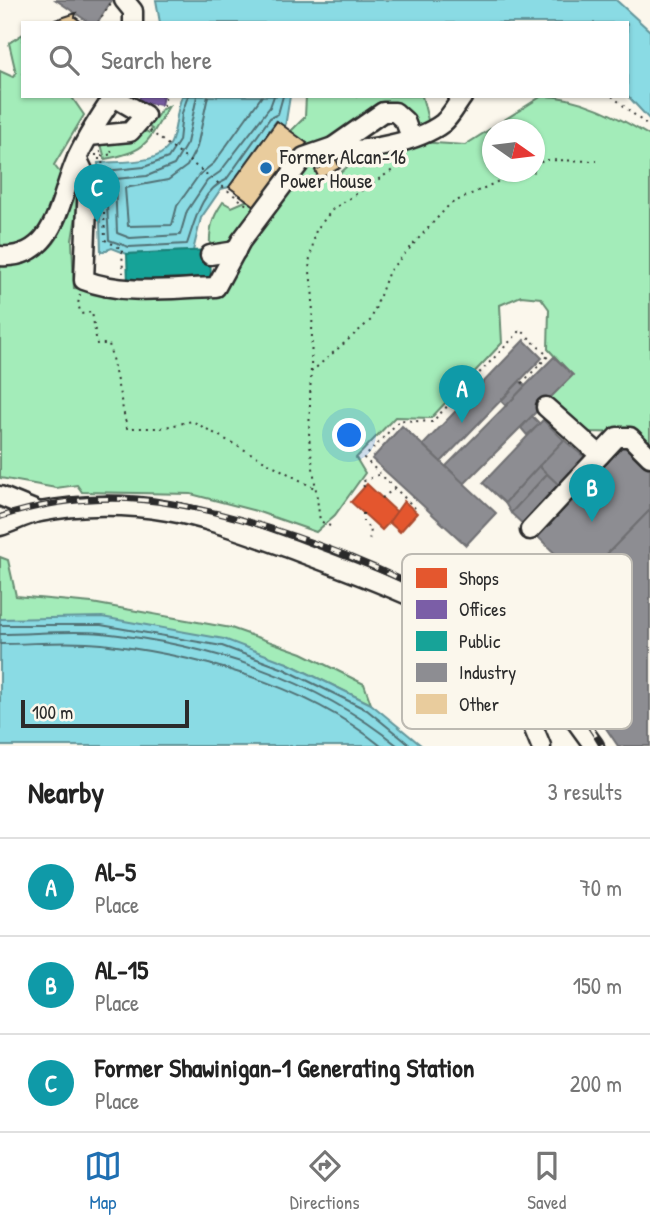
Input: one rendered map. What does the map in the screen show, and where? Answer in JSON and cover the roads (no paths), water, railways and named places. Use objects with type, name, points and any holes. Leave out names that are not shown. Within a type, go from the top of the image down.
[{"type":"street","points":[[124,0],[133,11],[133,21]]},
{"type":"street","points":[[97,143],[114,98]]},
{"type":"street","points":[[118,98],[157,107]]},
{"type":"street","points":[[77,158],[88,181],[84,280],[104,288],[125,290],[167,286],[216,287],[236,251],[304,157],[340,157],[411,137],[444,122],[462,98]]},
{"type":"street","points":[[0,256],[14,257],[43,243],[59,214],[77,158],[97,143],[130,132],[157,107]]},
{"type":"street","points":[[340,157],[383,112],[395,112],[405,121],[411,137]]},
{"type":"street","points":[[211,255],[236,251]]},
{"type":"street","points":[[547,407],[600,455]]},
{"type":"street","points":[[530,530],[617,437],[630,437],[650,457]]},
{"type":"street","points":[[1,494],[39,512]]},
{"type":"street","points":[[0,526],[39,512],[108,507],[167,511],[229,526],[402,594]]},
{"type":"street","points":[[534,729],[541,746]]},
{"type":"street","points":[[581,729],[594,746]]},
{"type":"water","points":[[156,0],[616,0],[650,31],[650,120],[629,97],[629,21],[160,21]]},
{"type":"water","points":[[181,98],[290,98],[285,127],[276,121],[229,187],[221,189],[201,218],[193,251],[127,254],[112,248],[101,252],[98,163],[130,162],[160,154],[172,140]]},
{"type":"water","points":[[102,617],[224,639],[287,663],[371,704],[422,746],[0,746],[0,619]]},
{"type":"railway","points":[[0,517],[70,501],[106,499],[142,500],[188,507],[292,535],[402,580]]},
{"type":"railway","points":[[591,729],[602,746]]},
{"type":"place","name":"Former Alcan-16 Power House","points":[[266,168]]},
{"type":"place","name":"Former Shawinigan-1 Generating Station","points":[[97,222]]},
{"type":"place","name":"Al-5","points":[[462,423]]},
{"type":"place","name":"AL-15","points":[[592,522]]}]
